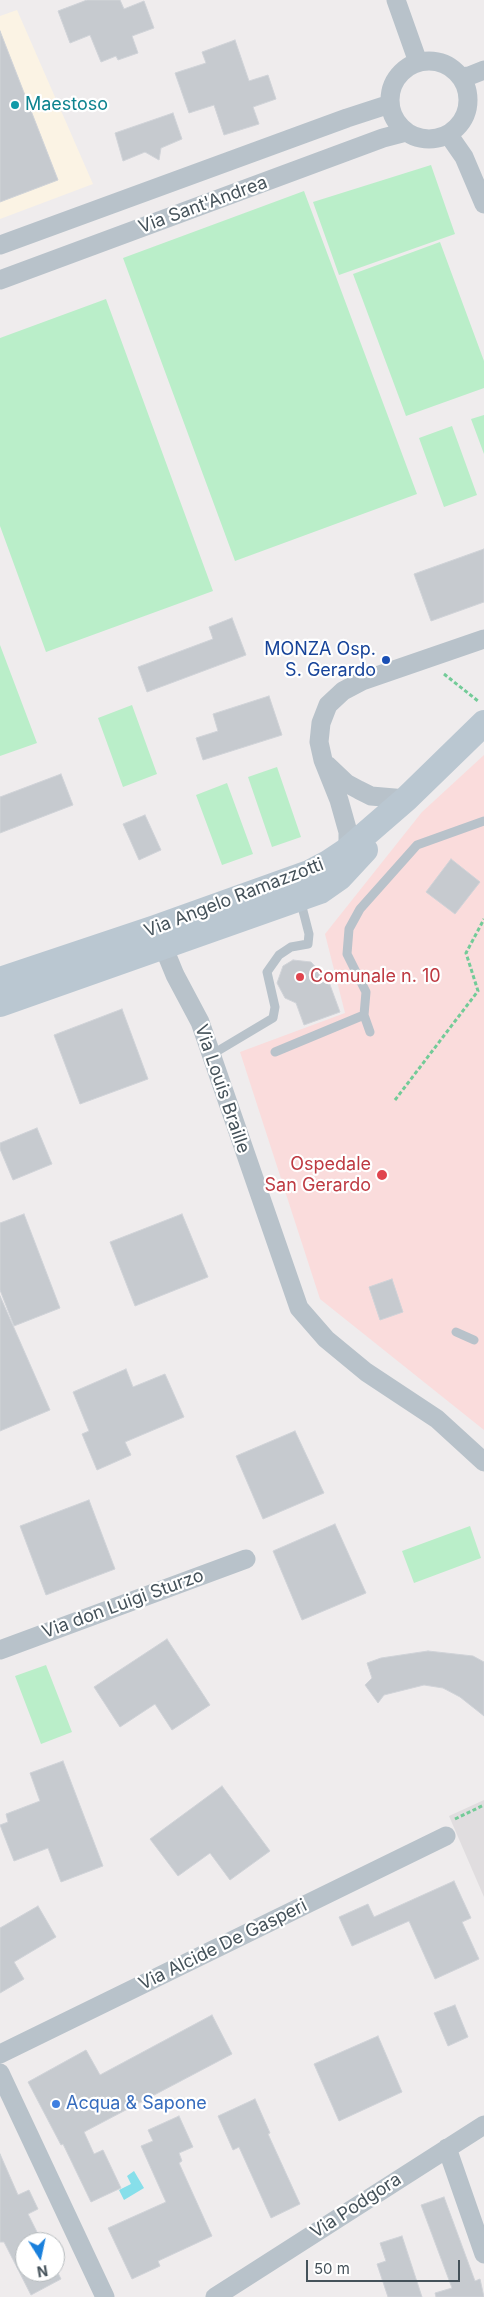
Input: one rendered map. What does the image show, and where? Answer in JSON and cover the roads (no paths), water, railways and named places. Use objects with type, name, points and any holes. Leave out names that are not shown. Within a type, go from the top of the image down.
[{"type":"street","points":[[396,0],[418,62]]},
{"type":"street","points":[[471,86],[446,65],[418,62],[402,71],[394,82],[390,95],[390,104],[394,118],[406,132],[427,139],[448,134],[458,125],[465,114],[471,86],[469,76],[484,70]]},
{"type":"street","name":"Via Sant'Andrea","points":[[0,245],[390,104]]},
{"type":"street","name":"Via Sant'Andrea","points":[[0,280],[384,138],[406,132]]},
{"type":"street","points":[[448,134],[464,157],[484,204]]},
{"type":"street","points":[[346,850],[348,832],[339,800],[323,760],[319,742],[321,723],[328,705],[343,691],[362,681],[484,639]]},
{"type":"street","points":[[323,760],[333,772],[371,796],[406,799],[484,723]]},
{"type":"street","name":"Via Angelo Ramazzotti","points":[[0,1004],[309,873],[346,850],[406,799]]},
{"type":"street","name":"Via Angelo Ramazzotti","points":[[0,980],[300,898],[330,886],[368,847],[406,799]]},
{"type":"street","name":"Via Louis Braille","points":[[159,937],[200,1022],[299,1308],[326,1339],[366,1372],[437,1420],[484,1462]]},
{"type":"street","name":"Via don Luigi Sturzo","points":[[0,1650],[246,1559]]},
{"type":"street","name":"Via Alcide De Gasperi","points":[[0,2054],[446,1836]]},
{"type":"street","points":[[0,2074],[105,2297]]},
{"type":"street","name":"Via Podgora","points":[[215,2297],[484,2125]]},
{"type":"street","points":[[448,2148],[484,2254]]},
{"type":"lane","points":[[370,1032],[364,1015],[366,992],[347,954],[349,929],[360,909],[417,846],[484,821]]},
{"type":"lane","points":[[211,1055],[274,1018],[275,1007],[267,972],[279,955],[291,947],[308,944],[309,934],[300,898]]},
{"type":"lane","points":[[275,1052],[364,1015]]},
{"type":"lane","points":[[456,1332],[474,1340]]},
{"type":"water","points":[[134,2171],[144,2188],[124,2200],[119,2190],[131,2184],[127,2176]]},
{"type":"place","name":"Maestoso","points":[[15,105]]},
{"type":"place","name":"MONZA Osp. S. Gerardo","points":[[386,660]]},
{"type":"place","name":"Comunale n. 10","points":[[300,977]]},
{"type":"place","name":"Ospedale San Gerardo","points":[[382,1175]]},
{"type":"place","name":"Acqua & Sapone","points":[[56,2104]]}]
